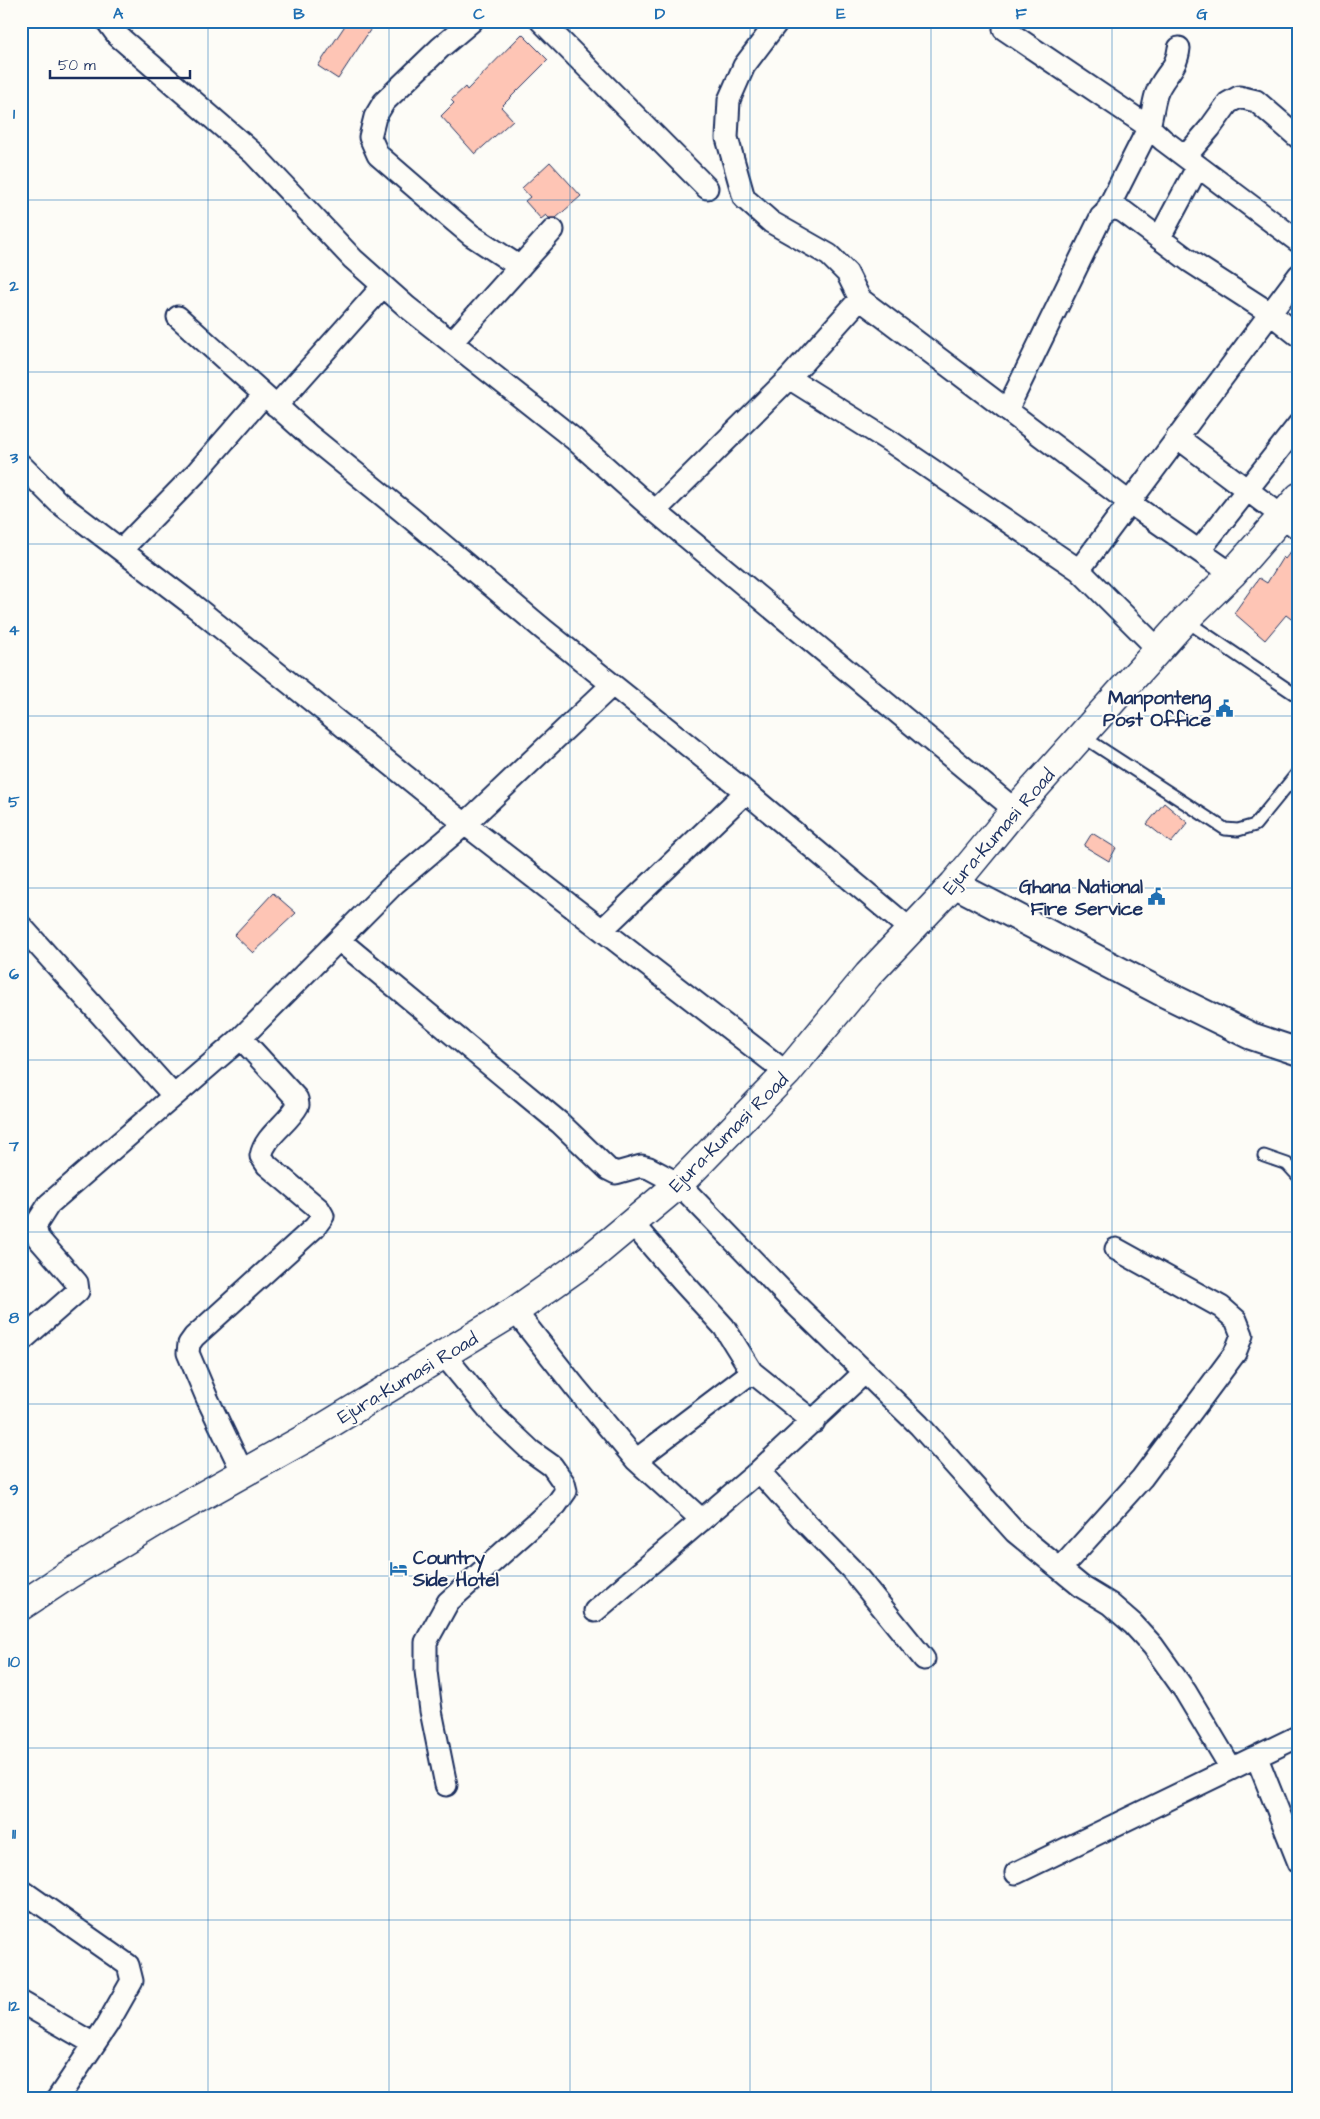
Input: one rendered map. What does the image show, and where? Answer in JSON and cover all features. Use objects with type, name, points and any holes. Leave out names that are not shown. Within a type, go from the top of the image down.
[{"type":"main road","name":"Ejura-Kumasi Road","points":[[21,1606],[83,1566],[313,1434],[515,1311],[589,1259],[679,1184],[787,1073],[868,975],[954,884],[1016,810],[1185,620],[1293,514]]},
{"type":"street","points":[[107,21],[118,36],[253,153],[353,259],[407,308],[574,439],[655,511],[1016,810]]},
{"type":"street","points":[[472,21],[440,48],[384,102],[375,117],[370,137],[378,155],[471,235],[520,267]]},
{"type":"street","points":[[541,21],[707,188]]},
{"type":"street","points":[[778,21],[744,66],[729,100],[728,138],[744,198],[770,222],[829,256],[847,273],[860,299],[1130,503],[1232,574]]},
{"type":"street","points":[[1004,29],[1149,126],[1299,242]]},
{"type":"street","points":[[1008,410],[1101,217],[1106,212],[1149,126],[1156,93],[1173,69],[1178,59],[1179,48]]},
{"type":"street","points":[[1160,237],[1192,161],[1210,128],[1228,103],[1239,98],[1256,101],[1299,138]]},
{"type":"street","points":[[1106,212],[1117,209],[1160,237],[1216,279],[1270,313],[1299,336]]},
{"type":"street","points":[[452,342],[553,230]]},
{"type":"street","points":[[1079,570],[1299,274]]},
{"type":"street","points":[[121,550],[196,472],[383,286]]},
{"type":"street","points":[[655,511],[789,378],[860,299]]},
{"type":"street","points":[[178,317],[310,436],[612,685],[746,792],[911,930]]},
{"type":"street","points":[[789,378],[892,442],[1079,570],[1159,650]]},
{"type":"street","points":[[1199,551],[1299,424]]},
{"type":"street","points":[[1177,436],[1248,490],[1293,514]]},
{"type":"street","points":[[21,465],[58,502],[465,824],[787,1073]]},
{"type":"street","points":[[21,1341],[78,1291],[77,1283],[38,1238],[35,1226],[48,1204],[241,1038],[394,884],[465,824],[612,685]]},
{"type":"street","points":[[603,929],[746,792]]},
{"type":"street","points":[[954,884],[1167,996],[1251,1036],[1299,1052]]},
{"type":"street","points":[[22,929],[174,1095]]},
{"type":"street","points":[[339,940],[560,1123],[608,1169],[616,1173],[640,1166],[649,1168],[679,1184],[795,1304],[919,1425],[1015,1532],[1082,1587],[1110,1604],[1133,1624],[1153,1646],[1185,1691],[1231,1768]]},
{"type":"street","points":[[241,1038],[297,1099],[298,1105],[293,1115],[263,1146],[261,1156],[267,1165],[319,1209],[323,1216],[315,1227],[189,1344],[188,1353],[206,1398],[243,1473]]},
{"type":"street","points":[[632,1223],[724,1327],[752,1372],[814,1422]]},
{"type":"street","points":[[1061,1568],[1142,1478],[1235,1353],[1242,1335],[1236,1320],[1221,1307],[1116,1249]]},
{"type":"street","points":[[515,1311],[636,1460],[702,1520]]},
{"type":"street","points":[[444,1355],[495,1417],[532,1451],[552,1466],[564,1483],[566,1491],[556,1505],[448,1602],[426,1642],[426,1671],[430,1711],[446,1785]]},
{"type":"street","points":[[636,1460],[752,1372]]},
{"type":"street","points":[[595,1611],[759,1471],[814,1422],[865,1372]]},
{"type":"street","points":[[759,1471],[850,1569],[924,1659]]},
{"type":"street","points":[[1016,1873],[1216,1778],[1231,1768],[1257,1758],[1299,1736]]},
{"type":"street","points":[[1257,1758],[1299,1863]]},
{"type":"street","points":[[21,1890],[128,1965],[132,1981],[94,2044],[58,2098]]},
{"type":"street","points":[[21,2002],[94,2044]]},
{"type":"lane","points":[[1185,620],[1299,697]]},
{"type":"lane","points":[[1082,736],[1226,829],[1238,830],[1255,824],[1299,771]]},
{"type":"lane","points":[[1264,1156],[1286,1164],[1299,1177]]},
{"type":"building","points":[[348,21],[376,21],[338,79],[318,66]]},
{"type":"building","points":[[522,34],[548,60],[501,107],[513,120],[475,154],[441,116],[454,103],[451,100],[465,87],[467,90]]},
{"type":"building","points":[[550,162],[581,196],[556,218],[549,218],[546,215],[541,219],[525,201],[530,197],[522,188]]},
{"type":"building","points":[[1299,541],[1299,625],[1286,615],[1265,640],[1234,613],[1259,578],[1267,583],[1283,557],[1285,559]]},
{"type":"building","points":[[1164,803],[1188,823],[1171,843],[1147,824]]},
{"type":"building","points":[[1092,833],[1116,848],[1109,861],[1084,846]]},
{"type":"building","points":[[273,893],[296,913],[253,953],[234,935]]},
{"type":"place","name":"Manponteng Post Office","points":[[1225,708]]},
{"type":"place","name":"Ghana National Fire Service","points":[[1157,897]]},
{"type":"place","name":"Country Side Hotel","points":[[399,1568]]}]
